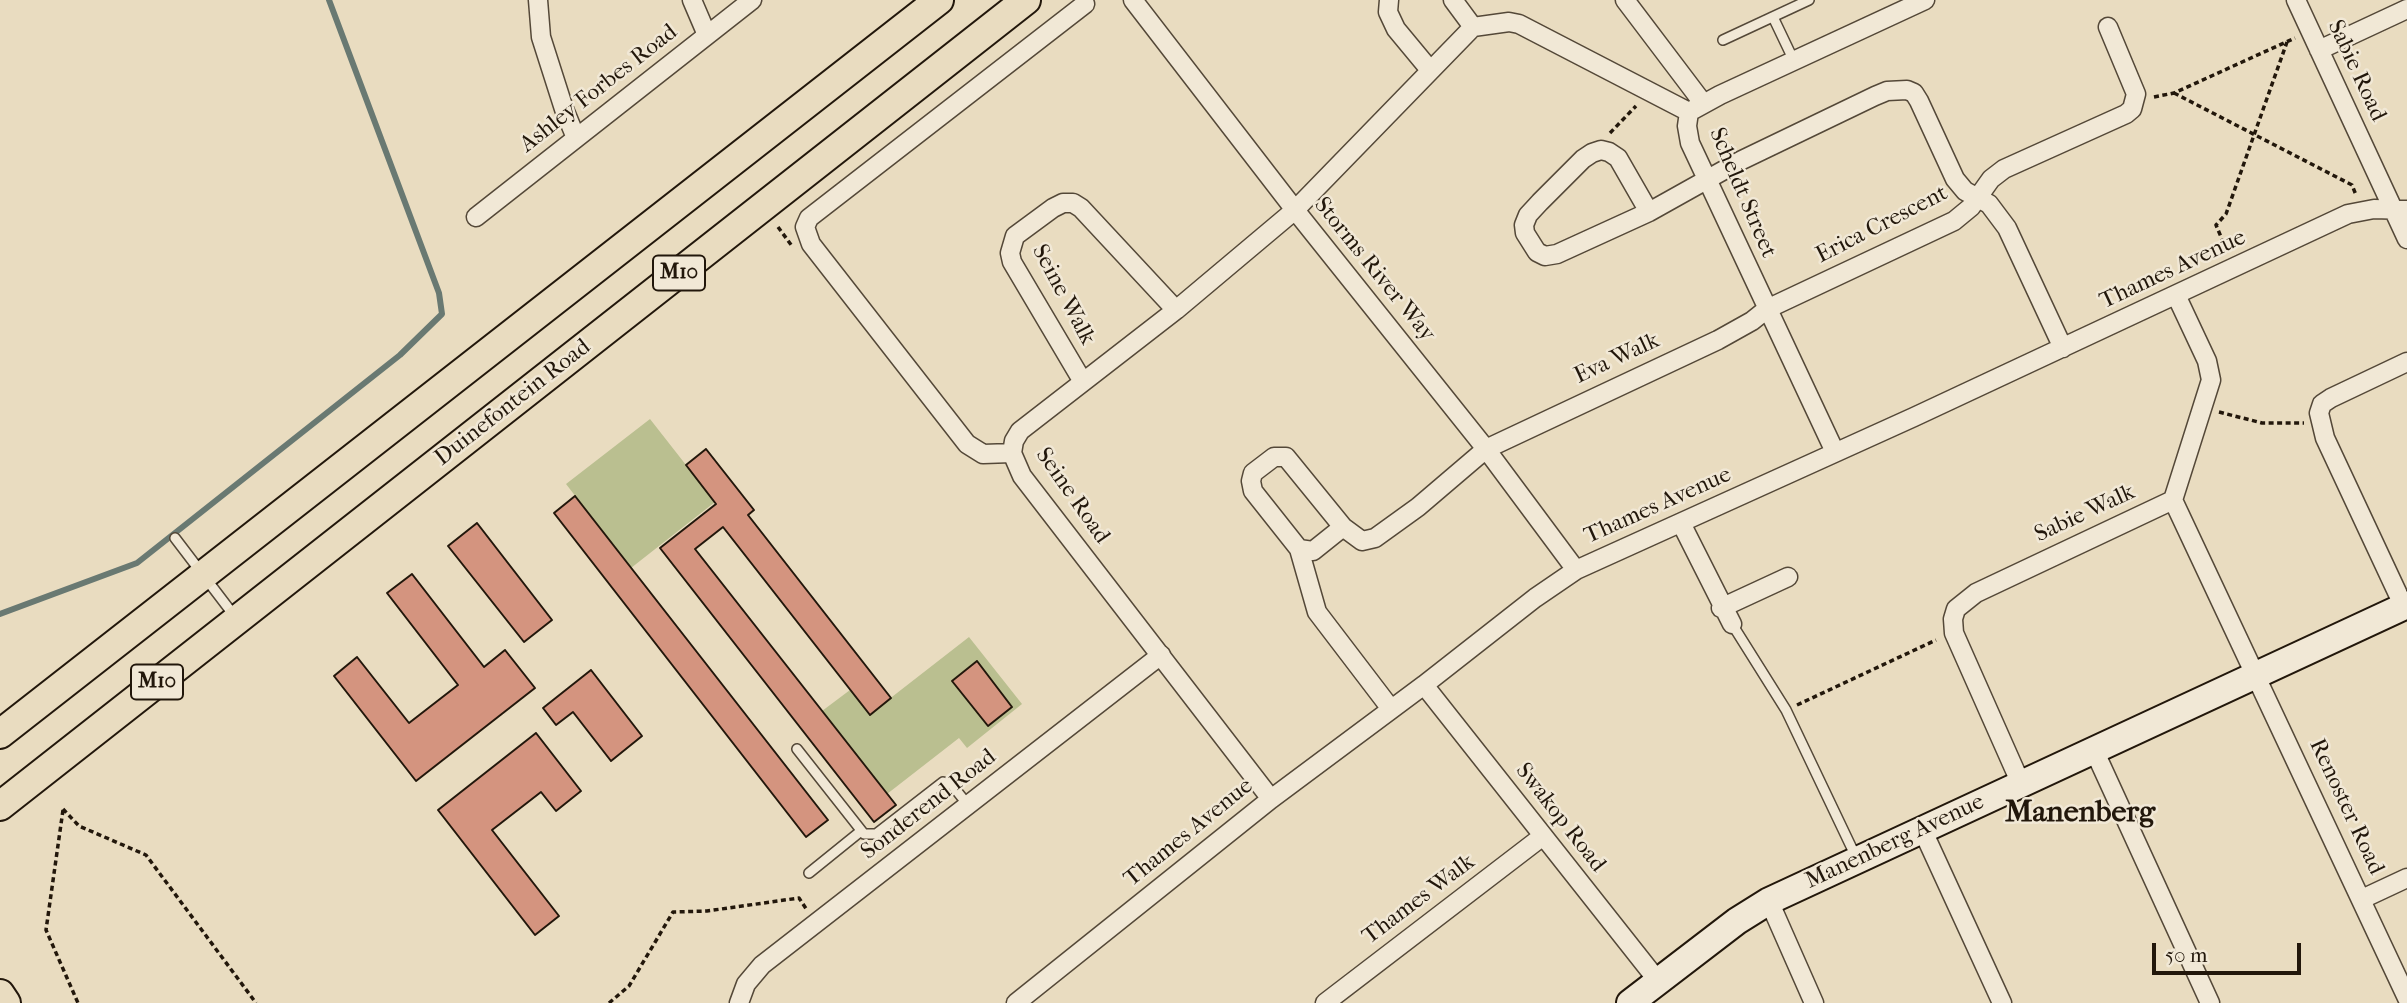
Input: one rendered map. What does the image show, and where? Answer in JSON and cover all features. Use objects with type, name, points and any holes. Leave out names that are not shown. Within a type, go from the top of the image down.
[{"type":"main road","name":"M10","points":[[0,734],[939,0]]},
{"type":"main road","name":"Duinefontein Road","points":[[0,806],[1026,0]]},
{"type":"main road","points":[[0,994],[6,1003]]},
{"type":"street","points":[[538,0],[541,37],[576,138]]},
{"type":"street","points":[[692,0],[707,35]]},
{"type":"street","name":"Ashley Forbes Road","points":[[476,217],[752,0]]},
{"type":"street","name":"Storms River Way","points":[[1133,0],[1295,210],[1486,449],[1576,570]]},
{"type":"street","points":[[1389,0],[1388,12],[1395,29],[1430,70]]},
{"type":"street","points":[[1453,0],[1474,27],[1509,22],[1519,24],[1696,108]]},
{"type":"street","points":[[1625,0],[1696,108]]},
{"type":"street","name":"Scheldt Street","points":[[1835,452],[1690,143],[1687,126],[1696,108],[1925,0]]},
{"type":"street","name":"Sabie Road","points":[[2295,0],[2400,210],[2407,239]]},
{"type":"street","points":[[1012,453],[983,454],[967,444],[811,244],[805,227],[809,218],[1085,4]]},
{"type":"street","points":[[2319,50],[2407,9]]},
{"type":"street","name":"Seine Road","points":[[1271,799],[1022,476],[1012,453],[1014,441],[1020,431],[1176,310],[1295,210],[1474,27]]},
{"type":"street","points":[[2108,27],[2133,84],[2135,102]]},
{"type":"street","name":"Erica Crescent","points":[[1707,179],[1875,96],[1899,89],[1914,93],[1955,179],[1965,191],[1989,204],[2007,228],[2063,348]]},
{"type":"street","name":"Erica Crescent","points":[[1767,309],[1954,221],[1964,214],[1991,179],[2004,169],[2126,114],[2135,102]]},
{"type":"street","points":[[1649,212],[1618,158],[1601,150],[1583,159],[1540,201],[1528,215],[1524,225],[1525,233],[1537,252],[1545,256],[1557,254],[1649,212],[1707,179]]},
{"type":"street","name":"Seine Walk","points":[[1083,382],[1012,262],[1010,253],[1015,236],[1053,208],[1063,203],[1073,203],[1081,208],[1176,310]]},
{"type":"street","name":"Thames Avenue","points":[[1016,1003],[1271,799],[1535,598],[1576,570],[2361,211],[2400,210]]},
{"type":"street","points":[[2174,500],[2211,380],[2210,371],[2176,295]]},
{"type":"street","name":"Eva Walk","points":[[1486,449],[1717,340],[1752,321],[1767,309]]},
{"type":"street","points":[[2405,606],[2320,423],[2319,413],[2322,404],[2330,398],[2407,362]]},
{"type":"street","points":[[1391,709],[1317,612],[1299,549],[1253,491],[1253,473],[1274,457],[1286,457],[1343,527],[1362,541],[1375,538],[1418,507],[1486,449]]},
{"type":"street","name":"Sabie Walk","points":[[1954,633],[1953,619],[1956,609],[1976,593],[2174,500]]},
{"type":"street","name":"Renoster Road","points":[[2174,500],[2407,998]]},
{"type":"street","points":[[1681,523],[1721,608],[1732,624]]},
{"type":"street","points":[[1299,549],[1313,551],[1343,527]]},
{"type":"street","points":[[1721,608],[1788,578]]},
{"type":"street","name":"Manenberg Avenue","points":[[1630,1003],[1737,921],[1769,901],[2405,606]]},
{"type":"street","points":[[1954,633],[2021,784]]},
{"type":"street","name":"Sonderend Road","points":[[739,1003],[753,974],[1161,655]]},
{"type":"street","name":"Swakop Road","points":[[1423,685],[1658,981]]},
{"type":"street","points":[[2094,750],[2210,1003]]},
{"type":"street","points":[[1922,829],[2002,1003]]},
{"type":"street","name":"Thames Walk","points":[[1325,1003],[1543,836]]},
{"type":"street","points":[[2362,899],[2407,878]]},
{"type":"street","points":[[1769,901],[1814,1003]]},
{"type":"lane","points":[[1723,40],[1809,0]]},
{"type":"lane","points":[[1773,18],[1794,61]]},
{"type":"lane","points":[[174,538],[237,619]]},
{"type":"lane","points":[[1732,624],[1786,710],[1857,860]]},
{"type":"lane","points":[[796,749],[861,831],[868,836],[876,834],[943,782],[952,785],[968,805]]},
{"type":"lane","points":[[808,873],[861,831]]},
{"type":"path","points":[[2135,102],[2174,93],[2310,31]]},
{"type":"path","points":[[2235,268],[2216,225],[2227,214],[2287,42]]},
{"type":"path","points":[[2174,93],[2352,185],[2361,211]]},
{"type":"path","points":[[2203,408],[2262,423],[2320,423]]},
{"type":"path","points":[[1786,710],[1954,633]]},
{"type":"path","points":[[78,1003],[46,930],[63,809],[79,826],[146,855],[256,1003]]},
{"type":"path","points":[[609,1003],[629,986],[673,912],[707,911],[799,898],[815,924]]},
{"type":"green space","points":[[650,419],[715,502],[631,568],[566,484]]},
{"type":"green space","points":[[969,637],[1022,704],[967,748],[959,738],[887,794],[822,711],[850,690],[870,714]],"holes":[[[976,661],[1012,707],[988,726],[952,681]]]},
{"type":"building","points":[[706,449],[754,510],[748,515],[891,698],[870,715],[723,527],[695,549],[896,805],[874,822],[660,548],[716,504],[686,465]]},
{"type":"building","points":[[575,496],[828,820],[806,837],[554,513]]},
{"type":"building","points":[[477,523],[552,620],[524,642],[448,546]]},
{"type":"building","points":[[412,574],[484,667],[505,650],[535,688],[416,781],[334,676],[357,657],[409,723],[458,685],[387,593]]},
{"type":"building","points":[[977,661],[1012,707],[988,726],[952,681]]},
{"type":"building","points":[[591,670],[642,736],[611,761],[573,712],[556,725],[543,708]]},
{"type":"building","points":[[536,733],[581,791],[556,811],[541,792],[492,830],[559,916],[535,935],[438,810]]},
{"type":"waterway","points":[[0,614],[137,563],[400,355],[442,314],[439,293],[329,0]]},
{"type":"district","name":"Manenberg","points":[[2080,814]]}]
